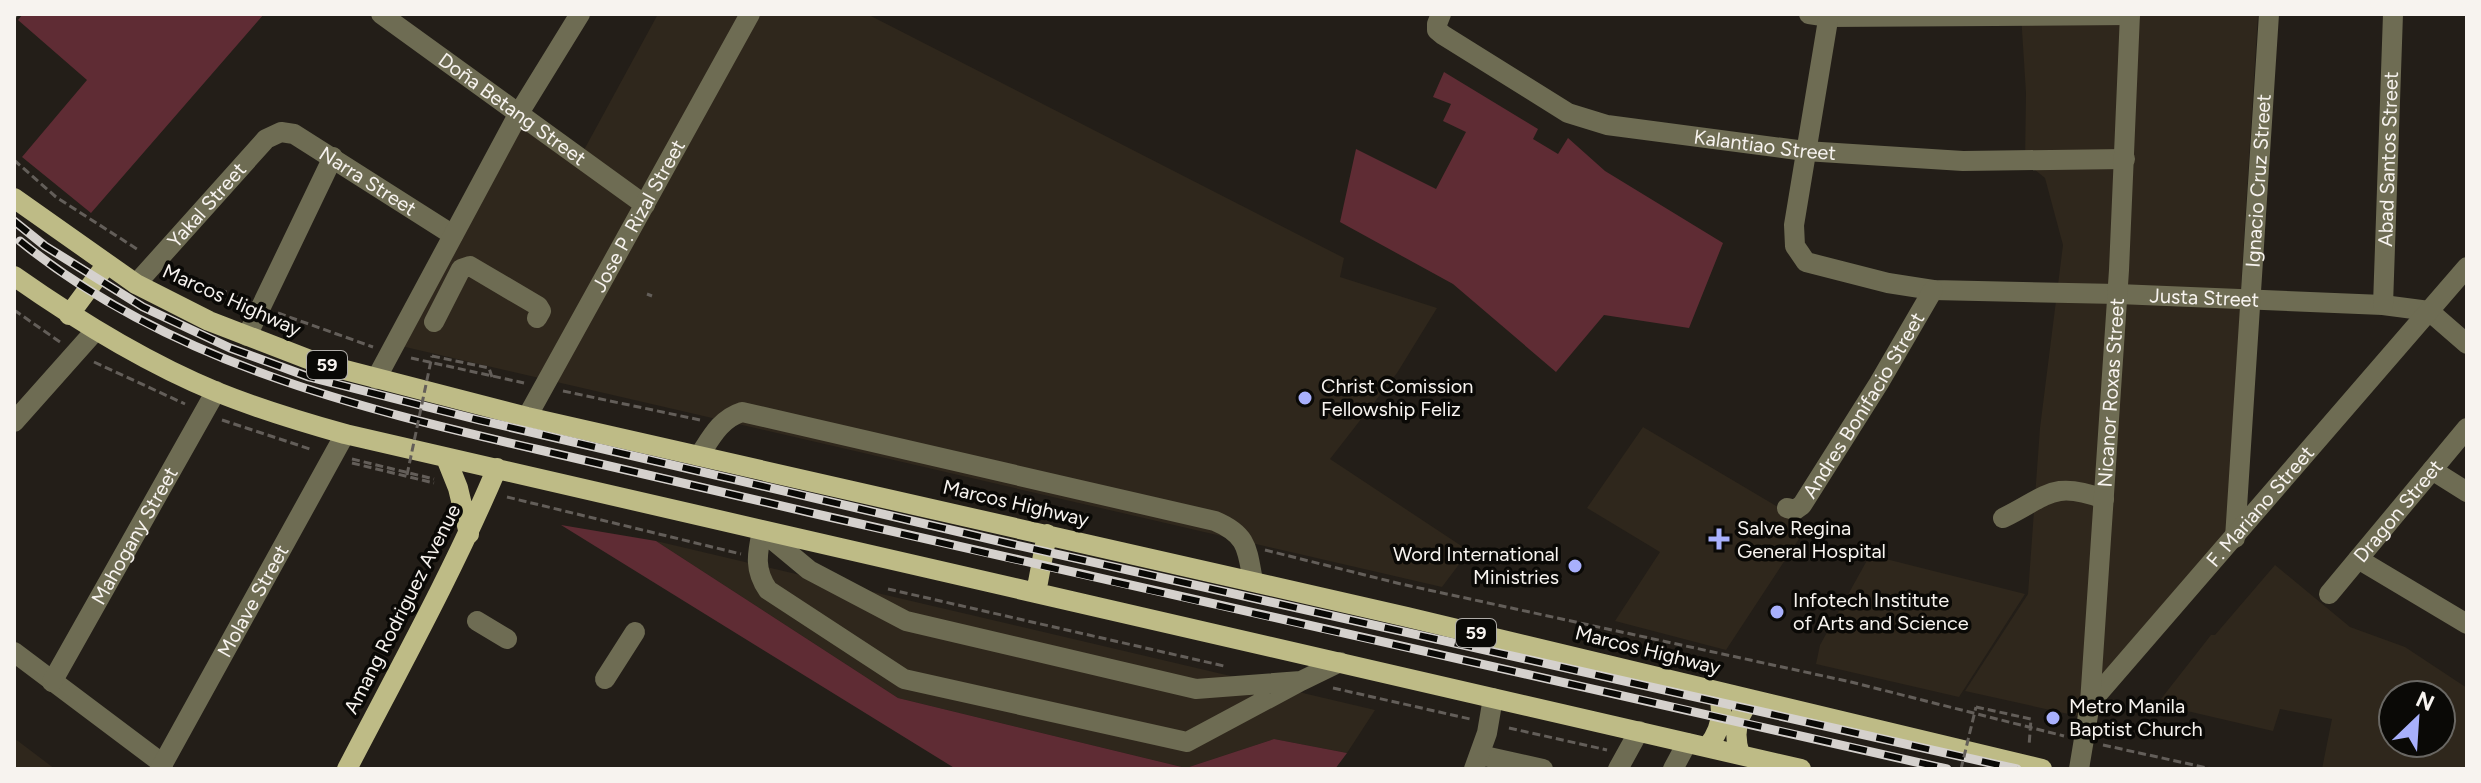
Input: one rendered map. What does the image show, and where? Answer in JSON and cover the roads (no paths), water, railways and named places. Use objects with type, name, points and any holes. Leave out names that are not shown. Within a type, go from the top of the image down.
[{"type":"main road","name":"Marcos Highway","points":[[14,198],[136,284],[209,321],[318,363],[527,417],[1253,581],[2042,769]]},
{"type":"main road","points":[[69,315],[106,265]]},
{"type":"main road","points":[[14,276],[95,331],[216,391],[280,415],[345,434],[1708,746],[1736,761],[1801,769]]},
{"type":"main road","points":[[446,458],[458,488],[469,534]]},
{"type":"main road","name":"Amang Rodriguez Avenue","points":[[347,769],[469,534],[497,468]]},
{"type":"main road","points":[[1036,593],[1047,534]]},
{"type":"main road","points":[[1708,746],[1721,721],[1718,693]]},
{"type":"main road","points":[[1736,761],[1736,725],[1751,700]]},
{"type":"street","name":"Doña Betang Street","points":[[381,14],[404,21],[519,113],[645,205]]},
{"type":"street","points":[[376,379],[519,113],[580,14]]},
{"type":"street","name":"Jose P. Rizal Street","points":[[527,417],[750,14]]},
{"type":"street","points":[[1805,151],[1822,15],[2130,14]]},
{"type":"street","name":"Nicanor Roxas Street","points":[[2079,769],[2090,703],[2118,294],[2130,14]]},
{"type":"street","name":"Ignacio Cruz Street","points":[[2235,538],[2269,14]]},
{"type":"street","name":"Abad Santos Street","points":[[2383,305],[2393,14]]},
{"type":"street","name":"Kalantiao Street","points":[[1439,19],[1437,30],[1443,35],[1522,86],[1586,120],[1805,151],[1963,161],[2125,159]]},
{"type":"street","name":"Narra Street","points":[[281,132],[294,134],[333,157],[453,235]]},
{"type":"street","name":"Yakal Street","points":[[136,284],[266,139],[281,132]]},
{"type":"street","name":"Justa Street","points":[[1805,151],[1794,225],[1795,246],[1806,262],[1888,283],[1933,290],[2383,305],[2429,311]]},
{"type":"street","points":[[247,336],[333,157]]},
{"type":"street","points":[[434,322],[461,269],[470,266],[538,306],[541,311],[537,318]]},
{"type":"street","name":"F. Mariano Street","points":[[2090,703],[2467,267]]},
{"type":"street","name":"Andres Bonifacio Street","points":[[1787,508],[1795,510],[1802,505],[1933,290]]},
{"type":"street","points":[[2429,311],[2467,344]]},
{"type":"street","points":[[14,422],[95,331]]},
{"type":"street","name":"Mahogany Street","points":[[52,682],[216,391]]},
{"type":"street","points":[[699,456],[720,425],[742,412],[1215,521],[1232,529],[1247,545],[1253,581]]},
{"type":"street","name":"Dragon Street","points":[[2329,594],[2467,428]]},
{"type":"street","name":"Molave Street","points":[[161,767],[345,434]]},
{"type":"street","points":[[2432,470],[2467,492]]},
{"type":"street","points":[[2003,518],[2057,490],[2076,488],[2104,499]]},
{"type":"street","points":[[1301,681],[1196,689],[906,621],[809,570],[762,531],[757,558],[759,577],[768,590],[904,679],[1187,742],[1340,662]]},
{"type":"street","points":[[2358,559],[2467,624]]},
{"type":"street","points":[[477,621],[507,639]]},
{"type":"street","points":[[605,679],[635,632]]},
{"type":"street","points":[[14,652],[161,767]]},
{"type":"street","points":[[1493,698],[1477,762],[1543,769]]},
{"type":"street","points":[[1618,769],[1639,731]]},
{"type":"street","points":[[1673,769],[1687,743]]},
{"type":"railway","points":[[14,221],[45,246],[143,307],[230,348],[309,377],[479,420],[1007,543],[2017,769]]},
{"type":"railway","points":[[20,241],[78,283],[138,319],[202,349],[267,375],[402,417],[965,548],[1947,769]]},
{"type":"place","name":"Christ Comission Fellowship Feliz","points":[[1305,398]]},
{"type":"place","name":"Salve Regina General Hospital","points":[[1719,539]]},
{"type":"place","name":"Word International Ministries","points":[[1575,566]]},
{"type":"place","name":"Infotech Institute of Arts and Science","points":[[1777,612]]},
{"type":"place","name":"Metro Manila Baptist Church","points":[[2053,718]]}]
